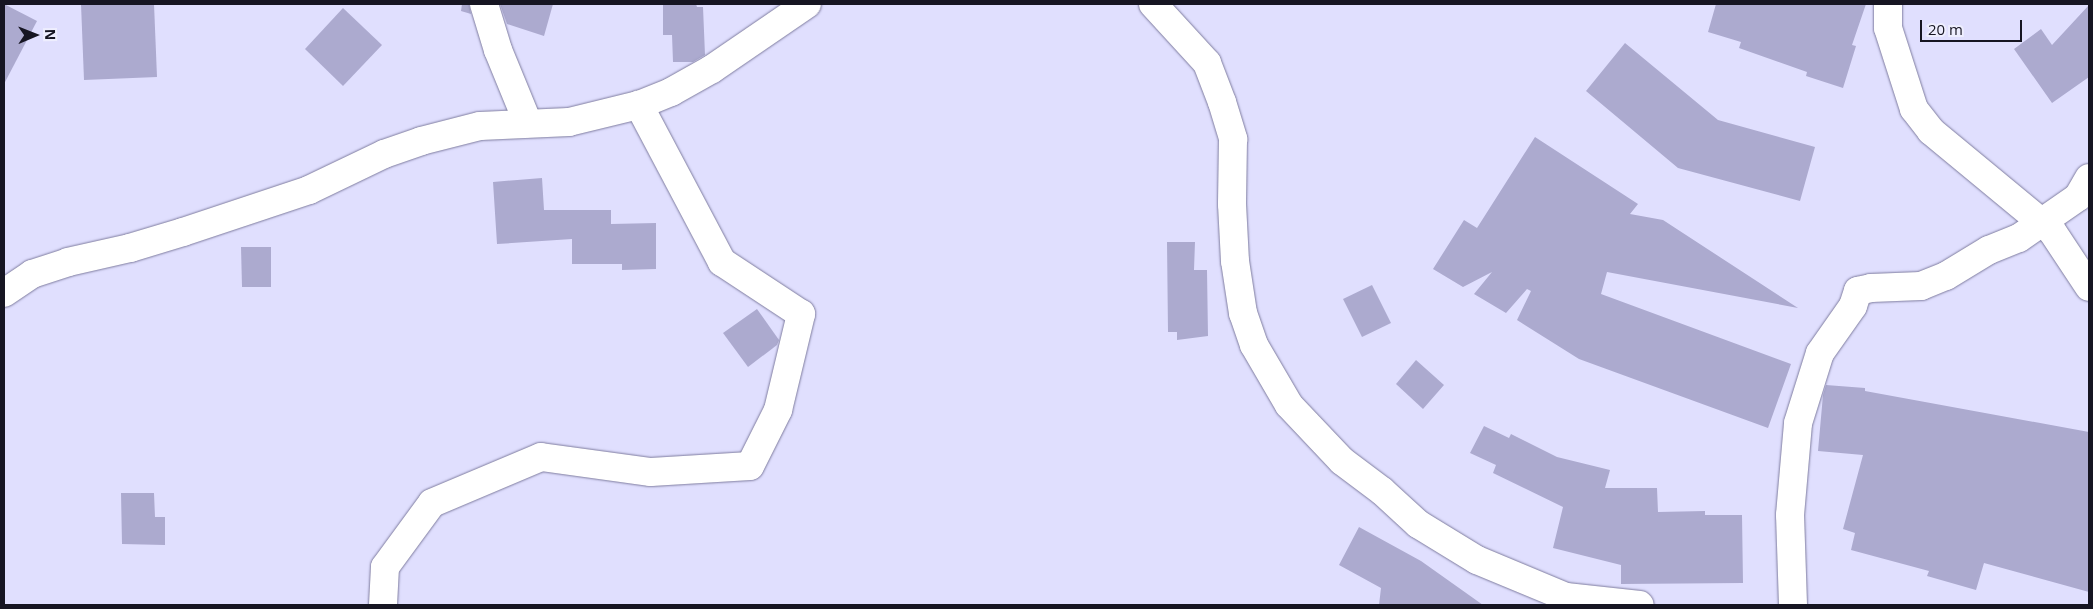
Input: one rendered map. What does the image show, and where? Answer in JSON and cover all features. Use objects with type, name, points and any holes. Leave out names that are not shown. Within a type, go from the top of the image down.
[{"type":"street","points":[[484,4],[498,50],[528,123]]},
{"type":"street","points":[[4,293],[32,274],[68,262],[130,248],[183,232],[309,190],[384,154],[422,141],[480,126],[569,122],[639,105],[671,92],[712,69],[807,4]]},
{"type":"street","points":[[1153,4],[1206,63],[1222,102],[1233,138],[1232,204],[1235,261],[1243,313],[1254,345],[1289,405],[1342,461],[1382,491],[1418,524],[1477,560],[1566,596],[1640,605]]},
{"type":"street","points":[[1888,4],[1888,28],[1914,109],[1931,131],[2041,223],[2052,230],[2089,287]]},
{"type":"street","points":[[383,605],[385,567],[432,503],[540,457],[651,472],[750,466],[778,410],[801,314],[722,262],[639,105]]},
{"type":"street","points":[[1793,605],[1790,515],[1798,422],[1820,353],[1853,306],[1858,291],[1872,288],[1921,286],[1946,276],[1989,250],[2019,238],[2041,223],[2078,197],[2089,178]]},
{"type":"building","points":[[4,4],[37,21],[4,84]]},
{"type":"building","points":[[81,4],[154,4],[157,77],[84,80]]},
{"type":"building","points":[[462,4],[469,4],[471,14],[461,11]]},
{"type":"building","points":[[500,4],[553,4],[544,36],[507,24]]},
{"type":"building","points":[[663,4],[696,4],[697,7],[703,7],[705,55],[693,62],[673,62],[672,35],[663,35]]},
{"type":"building","points":[[1716,4],[1866,4],[1852,45],[1856,46],[1843,88],[1806,76],[1807,72],[1739,48],[1741,42],[1708,32]]},
{"type":"building","points":[[2089,5],[2089,77],[2052,103],[2014,49],[2041,29],[2052,45]]},
{"type":"building","points":[[343,8],[382,45],[343,86],[305,49]]},
{"type":"building","points":[[1625,43],[1718,120],[1815,147],[1800,201],[1678,168],[1586,91]]},
{"type":"building","points":[[1535,137],[1638,204],[1630,214],[1663,220],[1798,308],[1607,272],[1601,294],[1791,364],[1768,428],[1579,359],[1517,320],[1531,291],[1527,289],[1506,313],[1474,294],[1492,272],[1463,287],[1433,269],[1464,220],[1477,228]]},
{"type":"building","points":[[542,178],[544,210],[611,210],[611,224],[656,223],[656,269],[622,270],[622,264],[572,264],[572,239],[497,244],[493,182]]},
{"type":"building","points":[[1167,242],[1195,242],[1194,270],[1207,270],[1208,336],[1177,340],[1177,332],[1168,332]]},
{"type":"building","points":[[241,247],[271,247],[271,287],[242,287]]},
{"type":"building","points":[[1372,285],[1391,323],[1362,337],[1343,299]]},
{"type":"building","points":[[757,309],[779,340],[777,345],[748,367],[723,333]]},
{"type":"building","points":[[1416,360],[1444,385],[1423,409],[1396,384]]},
{"type":"building","points":[[1826,385],[1865,388],[1865,391],[2089,432],[2089,592],[1984,563],[1976,590],[1927,576],[1929,571],[1851,550],[1855,533],[1843,529],[1863,455],[1818,451],[1823,395]]},
{"type":"building","points":[[1484,426],[1509,438],[1511,434],[1557,457],[1610,470],[1605,488],[1657,488],[1658,512],[1705,511],[1705,515],[1742,515],[1743,583],[1621,584],[1621,565],[1553,548],[1563,507],[1493,473],[1496,465],[1470,453]]},
{"type":"building","points":[[121,493],[154,493],[155,517],[165,517],[165,545],[122,544]]},
{"type":"building","points":[[1359,527],[1421,561],[1483,605],[1379,605],[1381,588],[1339,565]]}]
